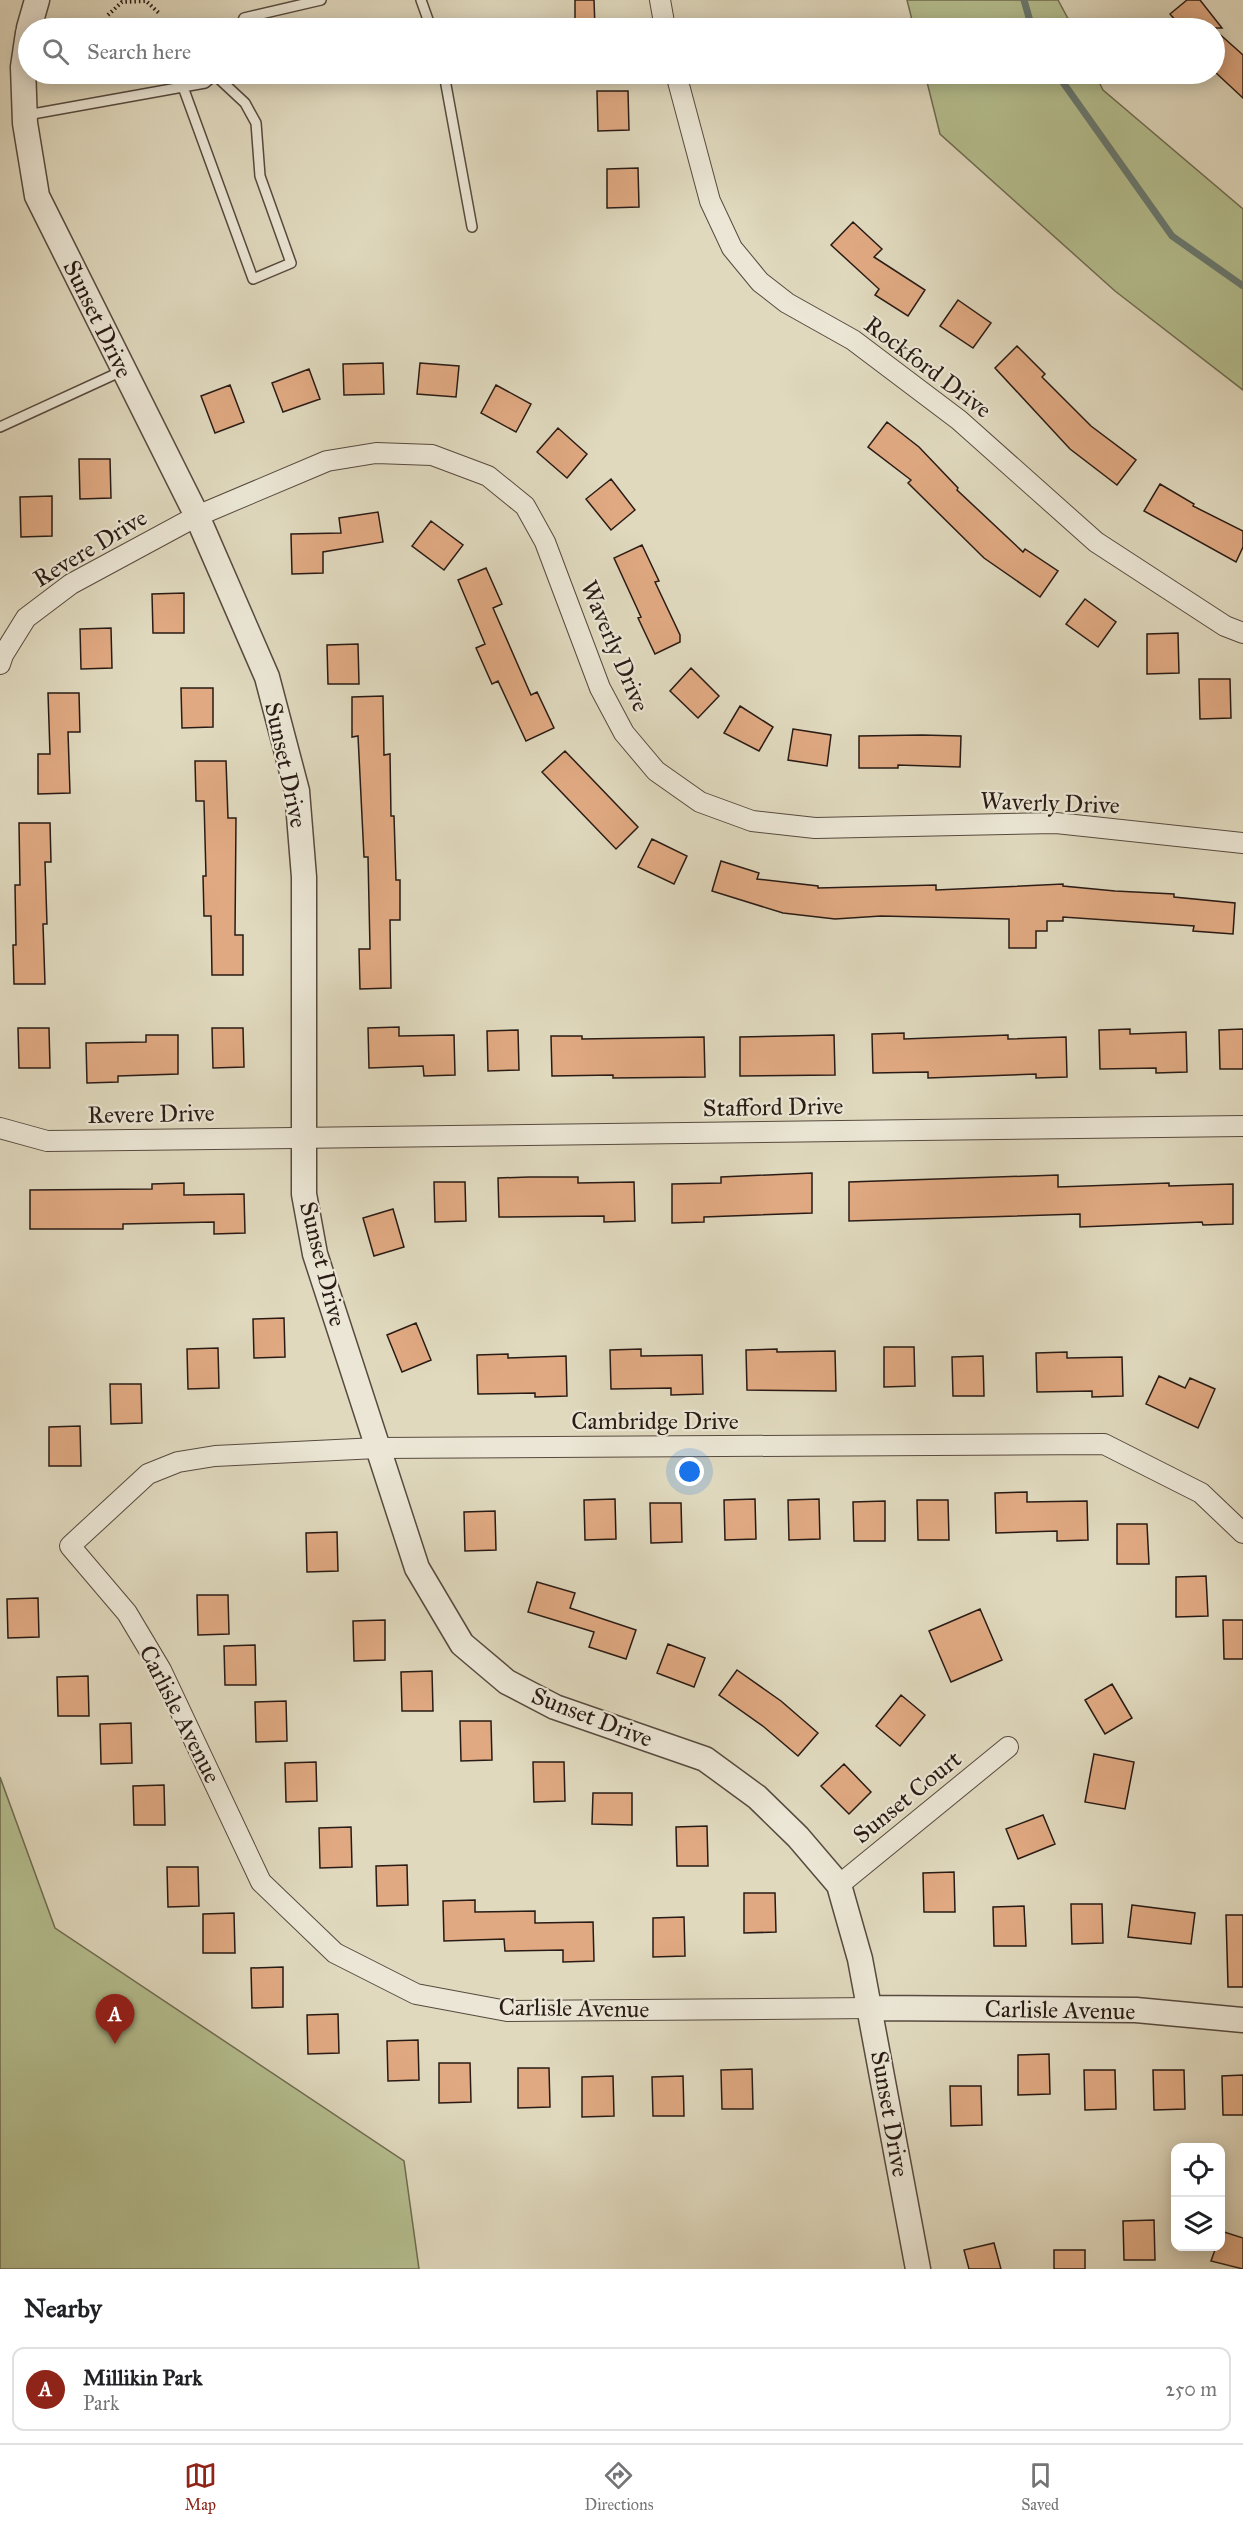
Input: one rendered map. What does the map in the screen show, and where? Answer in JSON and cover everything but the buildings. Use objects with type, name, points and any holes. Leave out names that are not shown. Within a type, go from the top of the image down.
[{"type":"street","points":[[32,18],[37,0]]},
{"type":"street","points":[[660,0],[663,18]]},
{"type":"street","name":"Sunset Drive","points":[[24,84],[25,116],[37,196],[196,516],[267,677],[297,791],[304,877],[304,1194],[315,1254],[417,1568],[462,1644],[507,1682],[555,1707],[705,1759],[757,1797],[798,1837],[838,1886],[860,1959],[918,2269]]},
{"type":"street","name":"Rockford Drive","points":[[679,84],[710,201],[732,248],[760,282],[787,303],[853,340],[959,420],[1096,542],[1225,626],[1243,633]]},
{"type":"street","name":"Waverly Drive","points":[[196,516],[327,461],[376,453],[432,455],[488,476],[525,507],[545,542],[600,688],[624,733],[656,771],[700,802],[752,821],[815,828],[1056,823],[1243,843]]},
{"type":"street","name":"Revere Drive","points":[[0,664],[3,655],[26,618],[71,584],[196,516]]},
{"type":"street","name":"Stafford Drive","points":[[304,1138],[1243,1126]]},
{"type":"street","name":"Revere Drive","points":[[0,1128],[47,1141],[304,1138]]},
{"type":"street","name":"Cambridge Drive","points":[[70,1546],[148,1474],[177,1462],[215,1456],[377,1448],[1104,1444],[1201,1493],[1243,1533]]},
{"type":"street","name":"Carlisle Avenue","points":[[70,1546],[127,1613],[161,1670],[261,1882],[335,1953],[416,1994],[507,2011],[870,2008],[1136,2010],[1243,2020]]},
{"type":"street","name":"Sunset Court","points":[[838,1886],[1008,1747]]},
{"type":"lane","points":[[244,18],[321,0]]},
{"type":"lane","points":[[421,0],[427,18]]},
{"type":"lane","points":[[183,84],[253,279],[291,263],[260,176],[256,123],[245,103],[225,84]]},
{"type":"lane","points":[[25,116],[200,84]]},
{"type":"lane","points":[[446,84],[472,227]]},
{"type":"lane","points":[[0,427],[124,370]]},
{"type":"path","points":[[108,15],[122,2],[146,1],[160,14]]},
{"type":"green space","points":[[907,0],[1058,0],[1068,18],[912,18]]},
{"type":"green space","points":[[928,84],[1100,84],[1103,90],[1243,209],[1243,390],[1115,291],[940,134]]},
{"type":"green space","points":[[0,1777],[55,1928],[404,2161],[419,2269],[0,2269]]},
{"type":"waterway","points":[[1024,0],[1029,18]]},
{"type":"waterway","points":[[1064,84],[1172,236],[1243,286]]},
{"type":"place","name":"Millikin Park","points":[[115,2044]]}]
